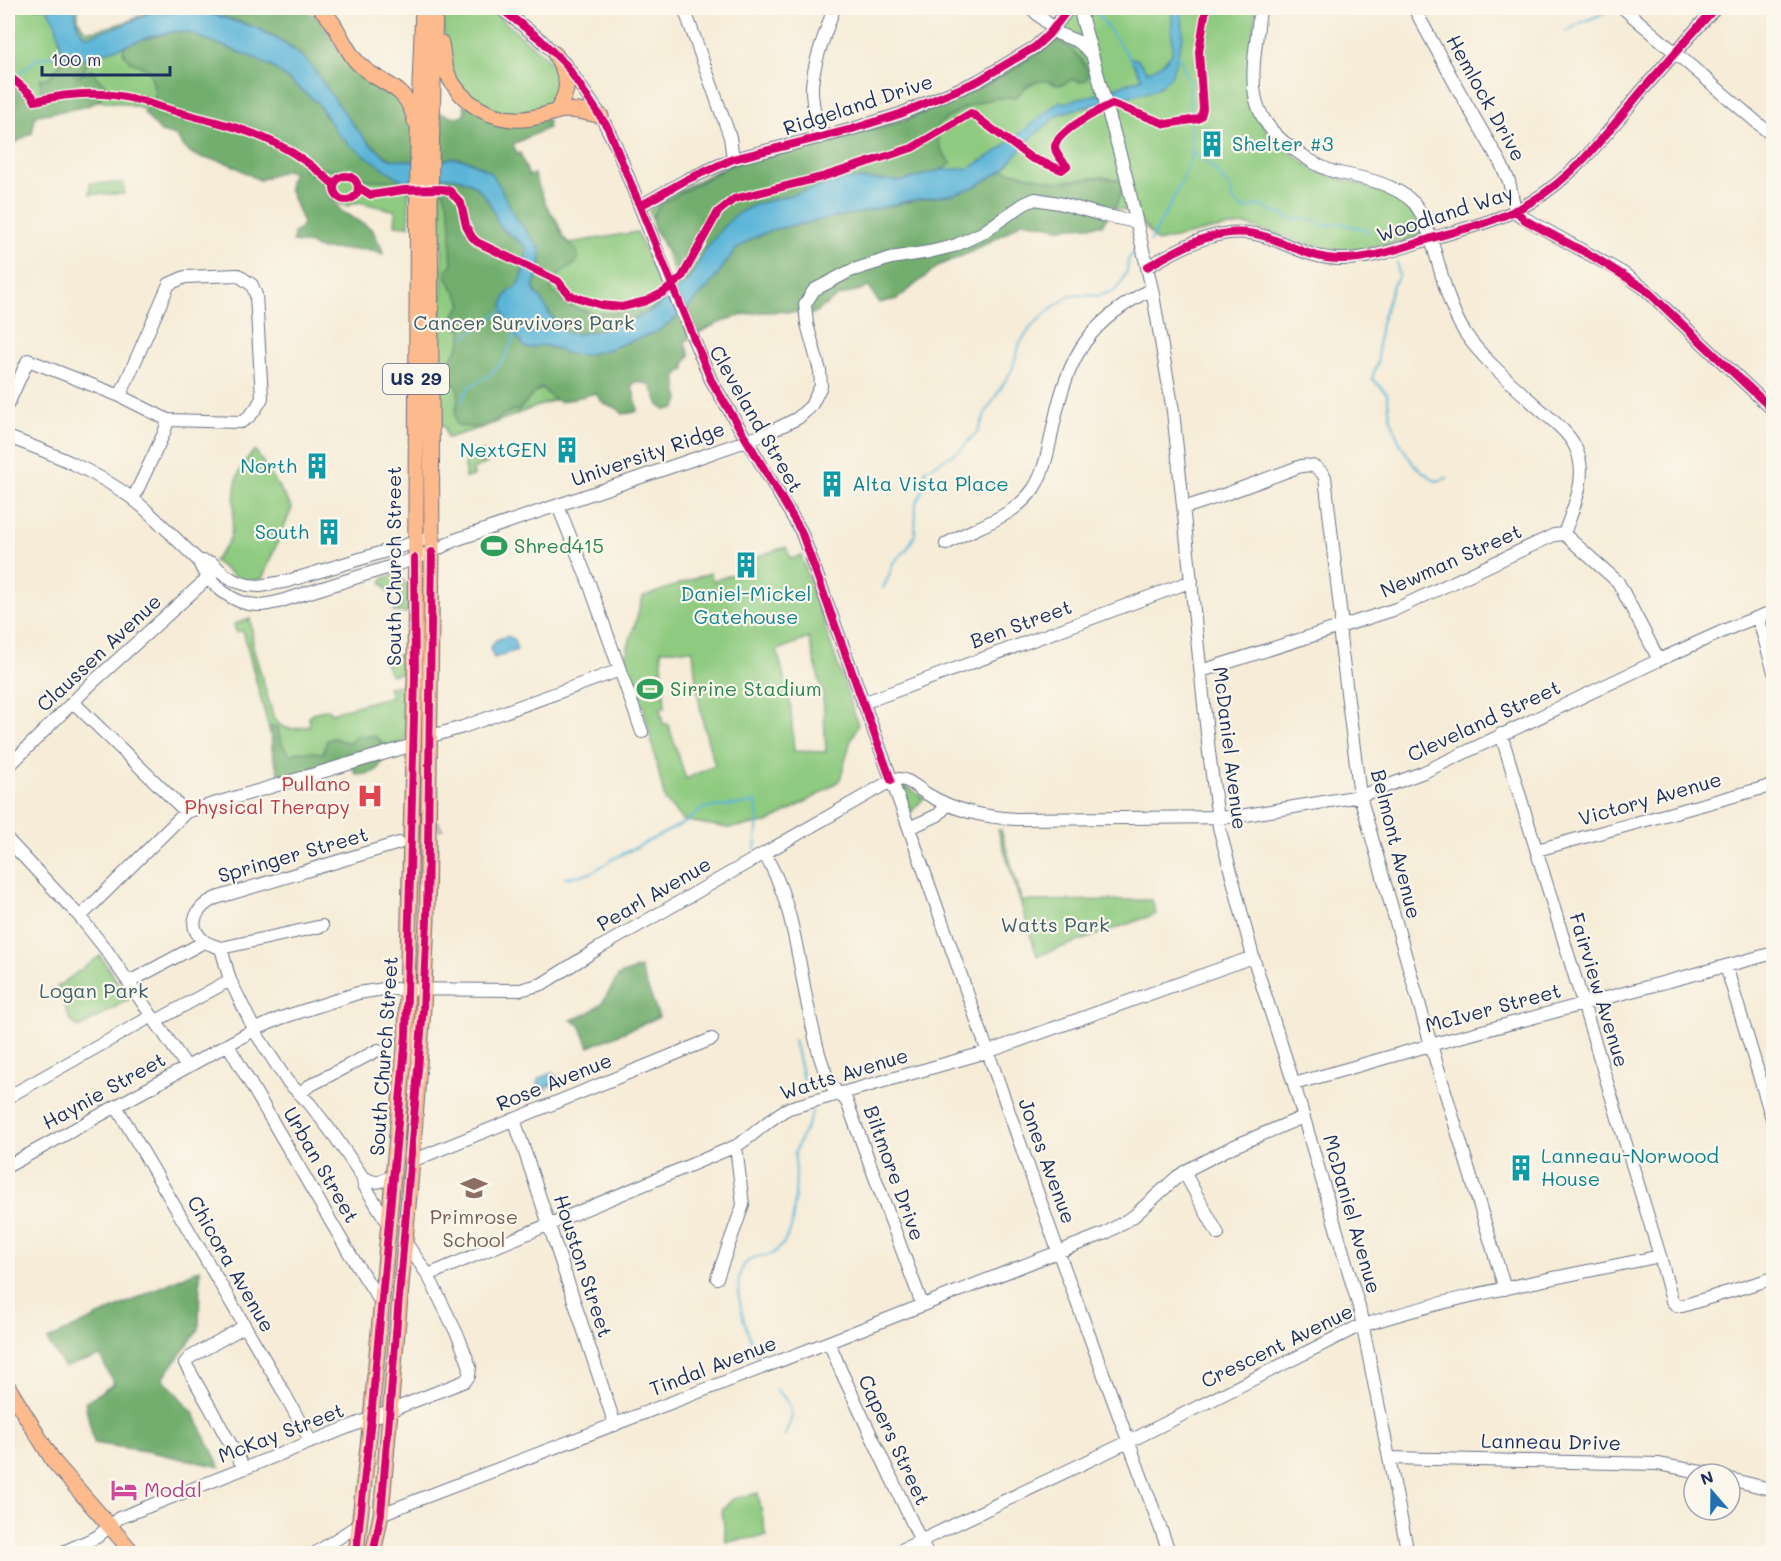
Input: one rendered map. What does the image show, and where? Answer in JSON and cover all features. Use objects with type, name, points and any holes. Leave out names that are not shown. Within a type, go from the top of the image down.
[{"type":"main road","points":[[320,8],[339,31],[360,64],[406,97],[413,110],[422,143]]},
{"type":"main road","name":"South Church Street","points":[[374,1554],[381,1514],[412,1161],[427,920],[432,545],[422,143],[423,8]]},
{"type":"main road","points":[[436,8],[444,66],[454,85],[477,108],[508,119],[525,119],[556,112],[579,110],[601,116]]},
{"type":"main road","name":"South Church Street","points":[[422,143],[436,8]]},
{"type":"main road","points":[[555,54],[564,72],[567,90],[565,99],[556,112]]},
{"type":"main road","name":"South Church Street","points":[[356,1554],[371,1419],[406,1035],[424,200]]},
{"type":"main road","points":[[8,1387],[12,1405],[54,1462],[134,1554]]},
{"type":"street","name":"Cleveland Street","points":[[500,8],[555,54],[575,77],[601,116],[616,146],[711,380],[801,531],[891,780],[904,779],[947,805],[971,813],[1016,819],[1234,817],[1360,796],[1424,771],[1659,660],[1773,611]]},
{"type":"street","points":[[684,8],[730,137],[733,159]]},
{"type":"street","points":[[820,138],[813,105],[812,85],[834,8]]},
{"type":"street","points":[[1031,8],[1053,28],[1064,36],[1079,42],[1093,55]]},
{"type":"street","name":"Ridgeland Drive","points":[[640,206],[686,180],[733,159],[820,138],[900,114],[978,81],[1043,40],[1069,8]]},
{"type":"street","name":"McDaniel Avenue","points":[[1079,8],[1108,110],[1147,267],[1173,411],[1217,818],[1253,957],[1294,1084],[1364,1325],[1408,1554]]},
{"type":"street","points":[[1260,8],[1252,82],[1258,109],[1272,132],[1317,165],[1333,172],[1390,187],[1406,196],[1417,208],[1431,239],[1453,312],[1466,335],[1507,379],[1563,430],[1577,450],[1581,463],[1580,483],[1564,534],[1617,582],[1659,660]]},
{"type":"street","name":"Hemlock Drive","points":[[1414,8],[1500,162],[1509,181],[1515,210]]},
{"type":"street","points":[[1623,8],[1773,137]]},
{"type":"street","name":"Woodland Way","points":[[1147,267],[1194,243],[1228,232],[1254,234],[1316,257],[1343,260],[1364,257],[1431,239],[1515,210],[1548,191],[1578,166],[1675,52],[1716,8]]},
{"type":"street","name":"University Ridge","points":[[198,560],[212,563],[235,581],[248,585],[288,581],[455,540],[766,434],[798,418],[811,406],[821,386],[820,371],[807,324],[805,304],[814,290],[823,284],[863,266],[891,258],[938,250],[971,239],[1035,199],[1136,222]]},
{"type":"street","points":[[1515,210],[1525,220],[1612,267],[1645,289],[1773,411]]},
{"type":"street","points":[[8,404],[28,360],[120,396],[168,420],[241,422],[256,410],[262,398],[256,295],[252,285],[238,275],[185,277],[169,284],[120,396]]},
{"type":"street","points":[[946,544],[1009,513],[1034,488],[1045,463],[1064,386],[1081,348],[1099,324],[1127,303],[1152,289]]},
{"type":"street","points":[[133,499],[168,420]]},
{"type":"street","name":"University Ridge","points":[[8,437],[48,452],[100,478],[133,499],[198,560],[203,573],[208,578],[235,599],[248,603],[257,605],[278,602],[372,573],[415,551]]},
{"type":"street","name":"Belmont Avenue","points":[[1184,508],[1300,465],[1317,467],[1325,477],[1341,626],[1340,636],[1360,796],[1431,1045],[1505,1289]]},
{"type":"street","points":[[558,506],[589,583],[642,732]]},
{"type":"street","name":"Newman Street","points":[[1201,671],[1396,609],[1554,535],[1564,534]]},
{"type":"street","name":"Claussen Avenue","points":[[8,767],[73,702],[218,569]]},
{"type":"street","points":[[248,603],[264,597],[288,581]]},
{"type":"street","name":"Ben Street","points":[[863,703],[1192,581]]},
{"type":"street","points":[[1758,617],[1773,672]]},
{"type":"street","points":[[428,737],[464,727],[620,670]]},
{"type":"street","points":[[73,702],[186,812]]},
{"type":"street","name":"Fairview Avenue","points":[[1501,734],[1660,1257]]},
{"type":"street","points":[[80,917],[186,812],[413,745]]},
{"type":"street","name":"Jones Avenue","points":[[891,780],[1058,1251],[1170,1554]]},
{"type":"street","name":"Pearl Avenue","points":[[254,1030],[281,1018],[358,993],[384,989],[520,990],[534,988],[891,780]]},
{"type":"street","name":"Victory Avenue","points":[[1537,850],[1773,785]]},
{"type":"street","points":[[909,828],[938,815],[947,805]]},
{"type":"street","name":"Springer Street","points":[[204,942],[195,924],[195,917],[207,902],[399,843]]},
{"type":"street","points":[[9,844],[80,917],[107,951],[187,1067]]},
{"type":"street","name":"Biltmore Drive","points":[[764,854],[775,874],[785,902],[818,1049],[832,1086],[847,1102],[922,1304]]},
{"type":"street","points":[[129,982],[204,942],[221,948],[322,926]]},
{"type":"street","points":[[221,948],[230,980],[254,1030],[287,1081],[300,1093],[336,1138],[362,1176],[364,1185],[388,1223]]},
{"type":"street","name":"McIver Street","points":[[1294,1084],[1773,953]]},
{"type":"street","name":"Watts Avenue","points":[[428,1275],[736,1146],[789,1108],[987,1052],[1253,957]]},
{"type":"street","points":[[1726,966],[1773,1125]]},
{"type":"street","points":[[8,1097],[230,980]]},
{"type":"street","name":"Haynie Street","points":[[8,1166],[254,1030]]},
{"type":"street","name":"Rose Avenue","points":[[412,1161],[712,1039]]},
{"type":"street","name":"Urban Street","points":[[228,1045],[348,1251],[382,1304]]},
{"type":"street","points":[[300,1093],[378,1050]]},
{"type":"street","name":"Chicora Avenue","points":[[116,1107],[311,1442]]},
{"type":"street","name":"Tindal Avenue","points":[[381,1514],[1106,1233],[1123,1224],[1184,1172],[1232,1147],[1303,1117]]},
{"type":"street","name":"Houston Street","points":[[514,1119],[615,1425]]},
{"type":"street","points":[[717,1278],[743,1205],[736,1146]]},
{"type":"street","points":[[1184,1172],[1218,1234]]},
{"type":"street","points":[[362,1176],[373,1183],[382,1182],[392,1175]]},
{"type":"street","points":[[404,1240],[428,1275]]},
{"type":"street","points":[[1660,1257],[1672,1301],[1676,1305],[1773,1278]]},
{"type":"street","name":"Crescent Avenue","points":[[893,1554],[1130,1441],[1364,1325],[1386,1317],[1505,1289],[1660,1257]]},
{"type":"street","name":"McKay Street","points":[[59,1554],[97,1537],[119,1518],[460,1384],[469,1376],[470,1367],[459,1338],[428,1275]]},
{"type":"street","points":[[244,1468],[185,1363],[189,1358],[245,1326]]},
{"type":"street","name":"Capers Street","points":[[829,1342],[927,1554]]},
{"type":"street","name":"Lanneau Drive","points":[[1390,1458],[1658,1464],[1682,1468]]},
{"type":"street","points":[[1742,1482],[1773,1490]]},
{"type":"street","points":[[314,1554],[349,1531],[359,1528]]},
{"type":"green space","points":[[480,7],[493,13],[553,65],[561,86],[558,96],[551,104],[541,109],[517,113],[495,109],[471,95],[457,80],[448,58],[443,8]]},
{"type":"green space","points":[[8,8],[78,8],[78,19],[87,31],[129,21],[154,8],[171,10],[210,8],[408,156],[409,226],[395,225],[396,211],[359,202],[347,206],[338,203],[301,166],[175,118],[122,103],[74,99],[52,104],[8,128]]},
{"type":"green space","points":[[304,8],[319,19],[346,62],[367,79],[414,102],[449,116],[460,117],[465,112],[464,106],[548,120],[548,128],[513,144],[517,154],[520,153],[529,176],[534,174],[546,205],[557,221],[563,237],[577,251],[576,263],[558,276],[551,290],[567,304],[593,312],[631,310],[666,299],[644,314],[619,325],[592,332],[566,333],[535,289],[534,285],[541,262],[539,252],[533,240],[512,213],[500,187],[490,173],[478,164],[458,158],[426,162],[396,160],[388,157],[375,148],[356,128],[316,73],[295,51],[255,27],[210,14],[205,9]]},
{"type":"green space","points":[[1074,8],[1256,8],[1249,97],[1271,138],[1317,172],[1356,183],[1407,203],[1424,235],[1344,252],[1307,244],[1245,225],[1157,242],[1134,212],[1035,192],[697,329],[649,211],[668,196],[732,163],[812,145],[905,119],[996,78],[1050,44]]},
{"type":"green space","points":[[174,32],[187,32],[257,59],[275,69],[318,103],[326,118],[403,181],[366,180],[357,171],[303,169],[322,177],[329,196],[341,211],[372,229],[383,254],[373,250],[323,249],[311,244],[293,242],[294,233],[303,223],[289,189],[293,173],[286,170],[260,180],[225,162],[196,156],[183,146],[176,136],[161,132],[144,113],[152,103],[155,93],[149,70],[129,61],[123,52],[124,47],[131,42]]},
{"type":"green space","points":[[1055,39],[1066,45],[1080,58],[1089,74],[1086,80],[1080,82],[1071,80],[1061,85],[1046,81],[1035,82],[1016,97],[995,98],[957,112],[939,124],[939,145],[951,163],[941,170],[903,181],[848,179],[707,249],[689,280],[680,281],[672,256],[653,227],[654,214],[666,201],[733,164],[812,147],[910,119],[994,81],[1046,48]]},
{"type":"green space","points":[[92,57],[93,63],[89,61],[82,73],[75,75],[78,77],[94,70],[96,77],[104,83],[104,89],[88,90],[84,94],[89,96],[91,93],[98,93],[101,98],[80,108],[35,116],[32,133],[8,147],[8,90],[10,85],[16,83],[23,94],[26,93],[30,99],[37,100],[42,94],[40,79],[49,78],[63,60],[72,61]]},
{"type":"green space","name":"Cancer Survivors Park","points":[[409,157],[551,246],[637,232],[661,288],[676,280],[696,331],[683,344],[620,377],[484,427],[447,438],[444,425],[439,425],[442,249],[440,191],[410,192]]},
{"type":"green space","points":[[1003,170],[1057,182],[1102,177],[1124,181],[1117,203],[1102,225],[1059,228],[1023,221],[971,252],[940,265],[897,299],[879,303],[869,287],[837,297],[813,314],[762,312],[746,314],[715,324],[684,342],[690,355],[685,363],[685,369],[676,376],[679,399],[676,408],[665,410],[659,405],[650,384],[635,382],[632,386],[638,410],[623,414],[620,410],[599,399],[596,393],[560,402],[542,388],[535,392],[519,410],[508,413],[488,425],[465,427],[457,425],[455,415],[458,392],[448,366],[462,337],[462,332],[455,326],[453,316],[462,304],[446,272],[452,263],[451,220],[439,176],[461,179],[474,186],[485,196],[502,228],[527,248],[521,282],[508,294],[506,321],[525,347],[530,348],[541,344],[552,348],[603,351],[656,332],[683,313],[710,285],[735,250],[753,238],[775,229],[974,187]]},
{"type":"green space","points":[[90,183],[124,183],[124,194],[90,194]]},
{"type":"green space","points":[[255,450],[292,508],[262,579],[243,582],[214,561],[230,538],[236,481],[246,460]]},
{"type":"green space","points":[[483,451],[478,456],[480,463],[486,461],[487,463],[473,469],[474,476],[465,478],[465,457]]},
{"type":"green space","name":"Sirrine Stadium","points":[[786,547],[791,559],[801,555],[858,725],[850,743],[840,780],[767,823],[728,828],[682,820],[665,800],[643,705],[625,657],[643,597],[710,573],[713,581],[753,567],[750,559]],"holes":[[[809,638],[823,695],[826,752],[794,751],[790,700],[777,650]],[[661,650],[693,650],[700,708],[715,765],[686,779],[668,724],[663,724],[660,708],[665,707]]]},
{"type":"green space","points":[[394,575],[404,580],[408,589],[408,611],[406,613],[394,612],[393,610],[401,608],[401,594],[390,594],[381,582],[384,578]]},
{"type":"green space","points":[[250,619],[253,647],[274,719],[278,723],[290,729],[305,727],[310,725],[309,717],[312,713],[329,709],[331,713],[391,696],[388,687],[408,684],[404,742],[387,749],[380,740],[348,743],[334,738],[323,753],[291,756],[282,743],[278,728],[272,741],[243,631],[236,632],[234,624]]},
{"type":"green space","points":[[402,656],[402,673],[390,675],[384,660]]},
{"type":"green space","points":[[270,727],[278,728],[282,743],[291,755],[300,751],[323,753],[327,740],[334,738],[348,743],[356,736],[375,736],[387,749],[375,772],[357,775],[348,761],[327,766],[320,765],[282,780],[272,750]]},
{"type":"green space","points":[[899,782],[924,798],[910,813]]},
{"type":"green space","name":"Watts Park","points":[[998,830],[1001,830],[1022,901],[1152,900],[1156,914],[1037,956]]},
{"type":"green space","name":"Logan Park","points":[[100,956],[129,999],[79,1028],[70,1020],[57,987]]},
{"type":"green space","points":[[640,968],[659,1017],[589,1047],[580,1025],[571,1020],[587,1014],[602,1003],[619,975]]},
{"type":"green space","points":[[200,1269],[199,1329],[163,1378],[194,1414],[220,1467],[151,1452],[94,1443],[85,1402],[114,1384],[100,1356],[64,1367],[47,1340]]},
{"type":"green space","points":[[758,1493],[766,1536],[726,1542],[722,1510],[733,1499]]},
{"type":"water","points":[[47,8],[75,8],[79,27],[87,36],[123,25],[151,12],[167,13],[185,8],[200,8],[211,14],[257,28],[280,41],[309,63],[353,125],[371,145],[389,159],[427,162],[451,158],[466,160],[490,172],[515,217],[541,250],[541,260],[533,287],[536,294],[566,333],[579,334],[635,319],[653,310],[689,280],[706,249],[724,226],[737,214],[754,205],[849,179],[903,181],[941,170],[970,168],[998,151],[1060,101],[1066,103],[1095,95],[1142,78],[1130,58],[1137,59],[1147,71],[1161,64],[1172,53],[1172,8],[1182,8],[1183,36],[1171,77],[1158,88],[1061,113],[1030,139],[1003,170],[974,187],[954,194],[908,201],[775,229],[753,238],[735,250],[710,285],[683,313],[656,332],[603,351],[583,355],[564,353],[559,349],[541,345],[525,347],[511,329],[504,315],[504,300],[520,282],[527,248],[502,228],[487,199],[469,182],[449,177],[403,181],[350,145],[337,133],[318,103],[275,69],[257,59],[187,32],[152,36],[81,59],[63,55],[56,25]]},
{"type":"water","points":[[507,636],[514,639],[517,650],[494,658],[490,648],[496,640]]},
{"type":"water","points":[[552,1073],[558,1077],[556,1083],[546,1087],[547,1089],[539,1087],[537,1082],[539,1078]]},
{"type":"waterway","points":[[1089,8],[1097,13],[1132,61]]},
{"type":"waterway","points":[[1565,32],[1607,12]]},
{"type":"waterway","points":[[8,84],[35,60],[63,52]]},
{"type":"waterway","points":[[1150,242],[1179,188],[1192,153],[1189,82],[1181,61],[1176,55]]},
{"type":"waterway","points":[[1192,153],[1211,166],[1231,190],[1233,201],[1241,208],[1258,205],[1292,219],[1315,220],[1322,226],[1338,223],[1369,232]]},
{"type":"waterway","points":[[883,588],[893,563],[907,549],[915,535],[916,503],[924,488],[925,470],[959,451],[978,431],[986,412],[1012,370],[1020,343],[1032,326],[1068,297],[1097,296],[1114,291],[1127,271],[1128,260],[1132,254]]},
{"type":"waterway","points":[[1397,263],[1399,276],[1393,285],[1381,323],[1378,362],[1372,378],[1387,394],[1390,416],[1398,439],[1414,465],[1434,480],[1447,478]]},
{"type":"waterway","points":[[465,337],[504,310]]},
{"type":"waterway","points":[[461,402],[469,387],[490,375],[505,358],[516,332]]},
{"type":"waterway","points":[[755,849],[758,821],[756,800]]},
{"type":"waterway","points":[[565,878],[591,873],[611,860],[686,822],[704,808],[756,803]]},
{"type":"waterway","points":[[794,1040],[806,1092]]},
{"type":"waterway","points":[[759,1359],[741,1308],[739,1279],[743,1267],[751,1259],[776,1251],[790,1231],[795,1193],[795,1153],[812,1111]]},
{"type":"waterway","points":[[775,1389],[786,1400],[792,1413],[785,1437]]},
{"type":"tunnel","points":[[403,841],[441,825]]},
{"type":"cycle path","points":[[500,8],[540,39],[566,65],[608,128],[711,380],[801,531],[891,780]]},
{"type":"cycle path","points":[[640,206],[686,180],[733,159],[849,130],[900,114],[978,81],[1035,47],[1049,34],[1069,8]]},
{"type":"cycle path","points":[[358,187],[371,195],[404,190],[442,189],[450,191],[461,203],[466,226],[477,242],[558,281],[569,295],[601,305],[622,307],[646,301],[664,292],[682,277],[718,212],[734,199],[822,177],[912,148],[971,113],[1031,158],[1062,170],[1067,166],[1056,151],[1055,146],[1058,140],[1080,122],[1112,104],[1166,124],[1198,119],[1203,109],[1199,52],[1206,8]]},
{"type":"cycle path","points":[[1147,267],[1204,238],[1235,232],[1267,237],[1321,257],[1351,259],[1396,250],[1481,224],[1519,209],[1547,191],[1577,166],[1715,8]]},
{"type":"cycle path","points":[[8,75],[32,95],[35,101],[72,94],[109,94],[242,130],[280,145],[316,169],[334,185]]},
{"type":"cycle path","points":[[346,176],[355,179],[358,188],[355,197],[346,200],[337,197],[334,188],[337,179],[346,176]]},
{"type":"cycle path","points":[[1515,210],[1525,220],[1594,257],[1645,289],[1774,411]]},
{"type":"cycle path","points":[[373,1554],[381,1514],[423,1009],[427,920],[432,552]]},
{"type":"cycle path","points":[[356,1554],[371,1419],[406,1035],[415,677],[414,558]]},
{"type":"place","name":"Shelter #3","points":[[1212,144]]},
{"type":"place","name":"NextGEN","points":[[567,450]]},
{"type":"place","name":"North","points":[[317,466]]},
{"type":"place","name":"Alta Vista Place","points":[[832,484]]},
{"type":"place","name":"South","points":[[329,532]]},
{"type":"place","name":"Shred415","points":[[494,546]]},
{"type":"place","name":"Daniel-Mickel Gatehouse","points":[[746,565]]},
{"type":"place","name":"Sirrine Stadium","points":[[650,689]]},
{"type":"place","name":"Pullano Physical Therapy","points":[[370,796]]},
{"type":"place","name":"Lanneau-Norwood House","points":[[1521,1168]]},
{"type":"place","name":"Primrose School","points":[[474,1188]]},
{"type":"place","name":"Modal","points":[[124,1490]]}]
